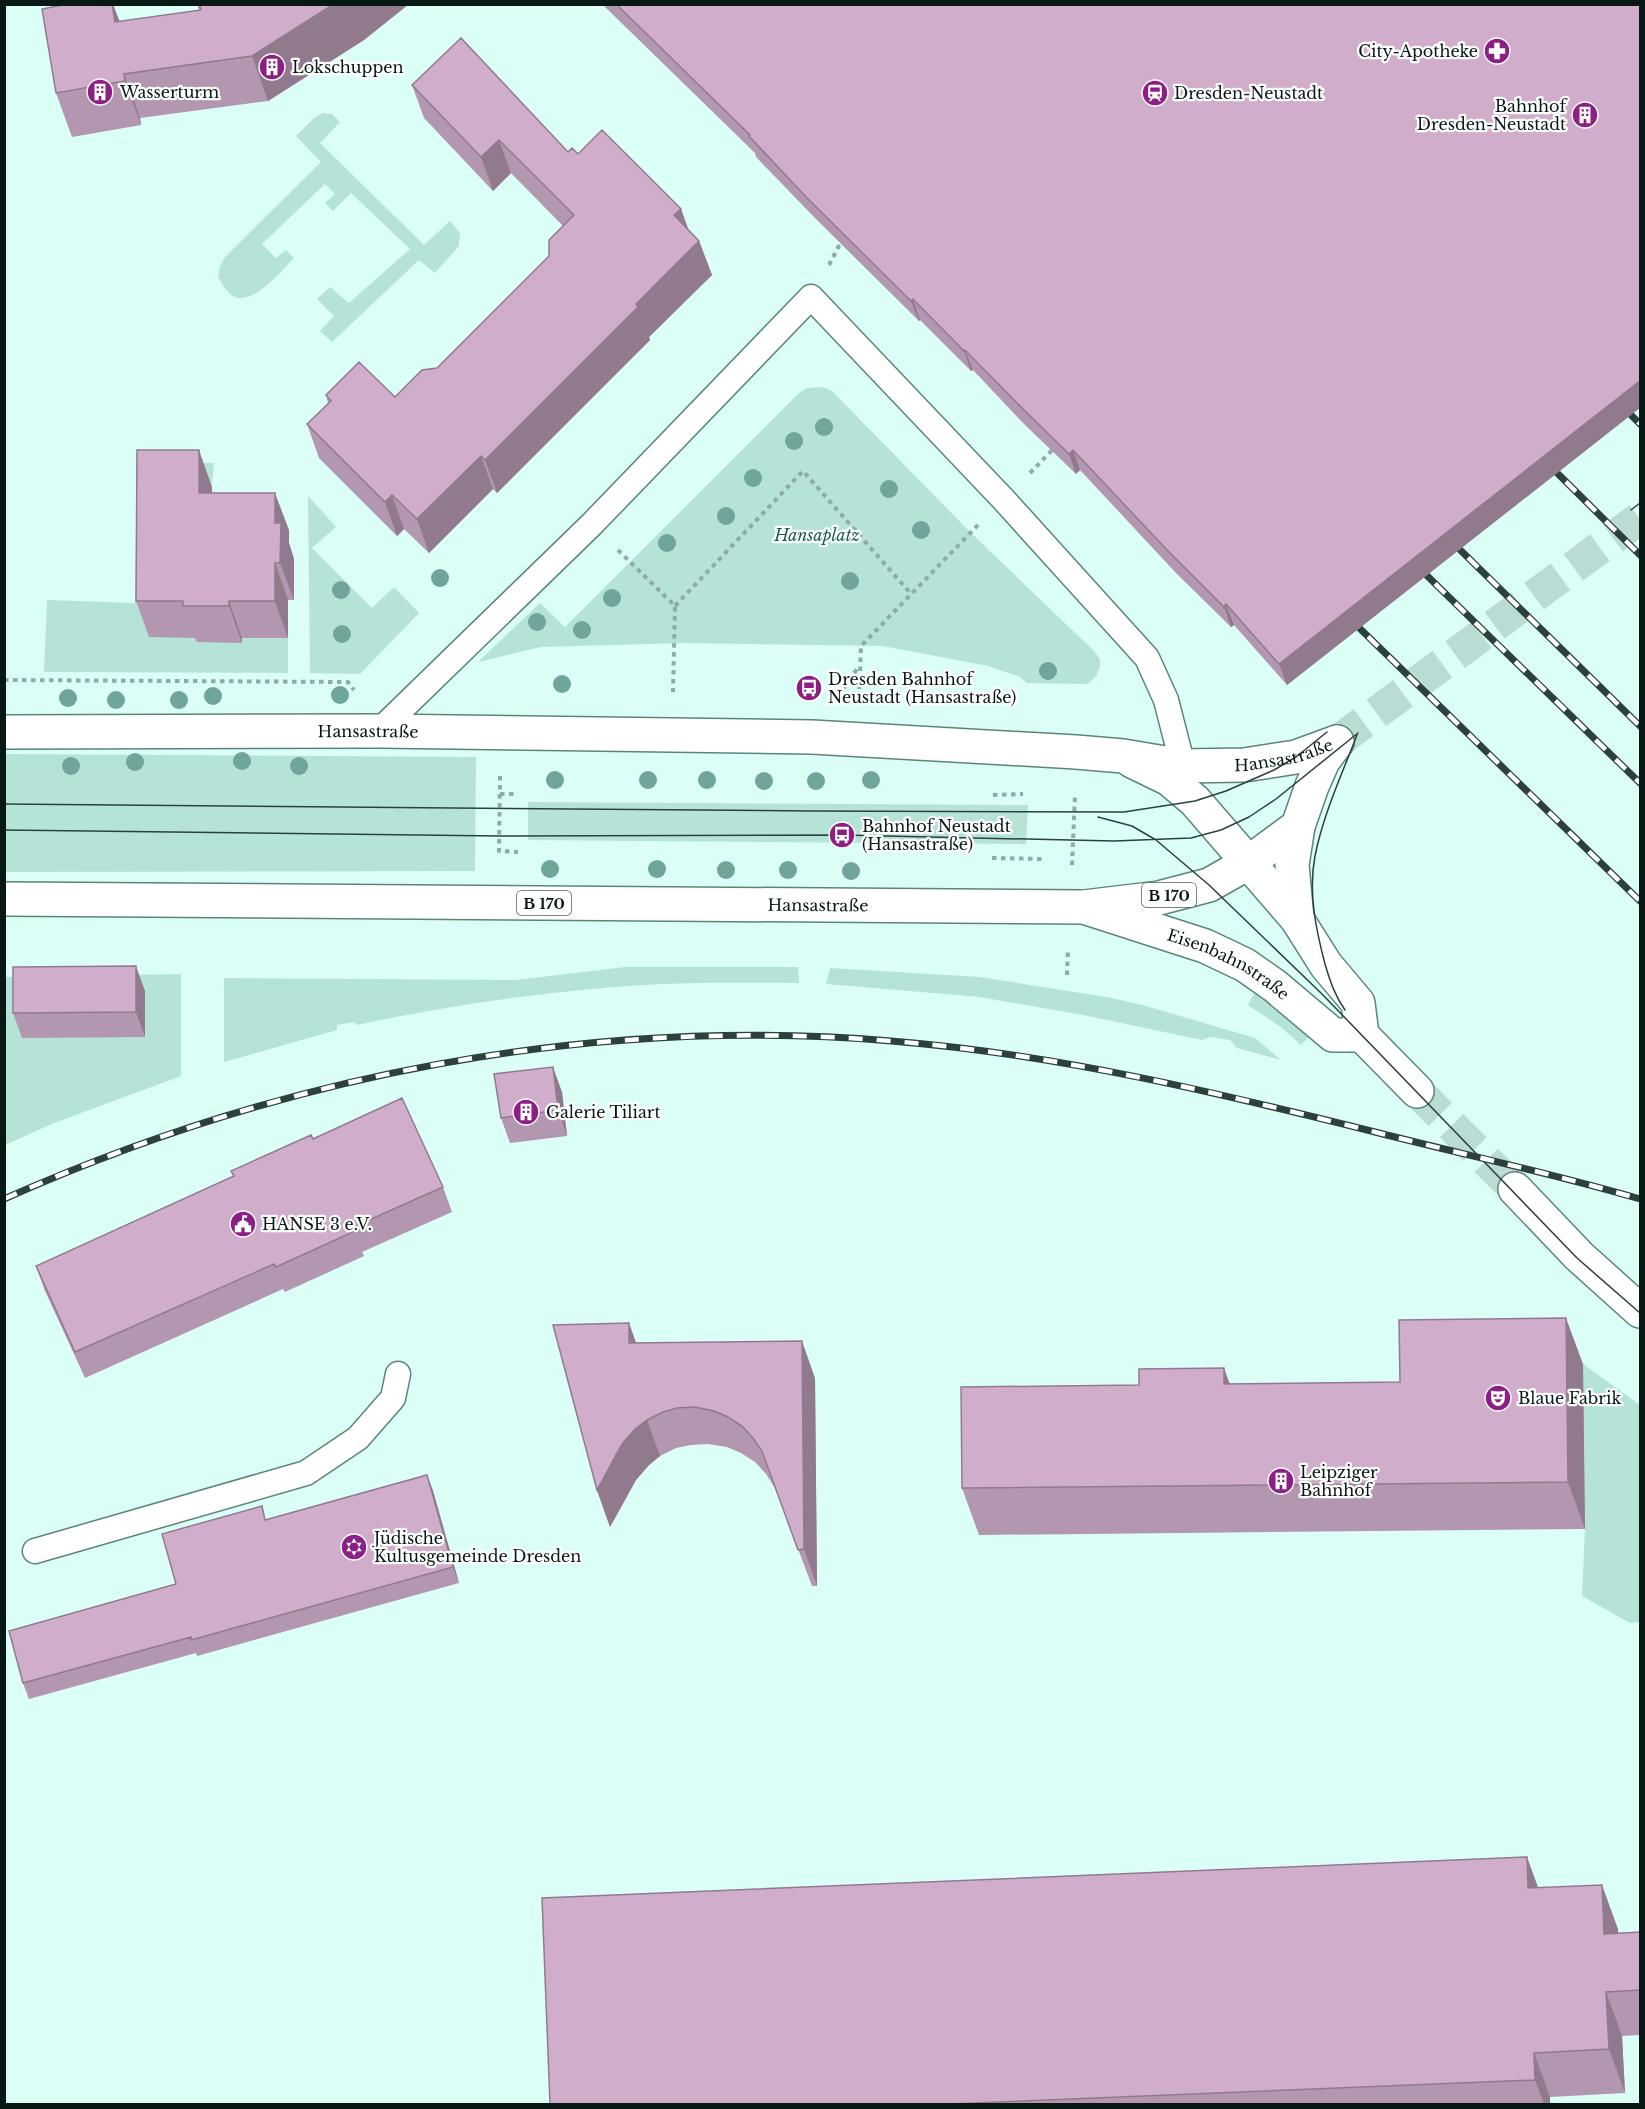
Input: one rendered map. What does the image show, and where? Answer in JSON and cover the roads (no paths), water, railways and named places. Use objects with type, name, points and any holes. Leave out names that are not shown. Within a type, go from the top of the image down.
[{"type":"main road","name":"Hansastraße","points":[[4,732],[379,731],[812,737],[1123,756],[1183,766],[1244,765],[1296,757],[1337,742],[1323,761],[1298,826],[1248,862],[1209,885],[1159,898],[1084,907],[4,899]]},
{"type":"main road","points":[[1123,756],[1169,779],[1195,801],[1297,920],[1326,965],[1358,1003],[1362,1035],[1417,1091]]},
{"type":"main road","points":[[1297,920],[1292,865],[1298,826]]},
{"type":"main road","name":"Eisenbahnstraße","points":[[1084,907],[1205,946],[1245,965],[1275,986],[1333,1035],[1362,1035]]},
{"type":"main road","points":[[1515,1190],[1579,1256],[1641,1311]]},
{"type":"lane","points":[[379,731],[592,524],[811,297],[1004,500],[1147,658],[1166,700],[1183,766]]},
{"type":"lane","points":[[35,1551],[306,1473],[358,1438],[393,1398],[398,1374]]},
{"type":"tunnel","points":[[1337,742],[1640,518]]},
{"type":"tunnel","points":[[1417,1091],[1515,1189]]},
{"type":"tram line","points":[[1631,510],[1640,503]]},
{"type":"tram line","points":[[4,804],[1124,812],[1195,801],[1226,791],[1274,770],[1296,757],[1327,732]]},
{"type":"tram line","points":[[4,830],[499,836],[842,835],[1114,841],[1191,838],[1221,830],[1249,817],[1276,799],[1358,733]]},
{"type":"tram line","points":[[1345,1010],[1333,988],[1325,964],[1316,924],[1312,883],[1315,856],[1323,825],[1357,735]]},
{"type":"tram line","points":[[1098,817],[1132,826],[1156,840],[1209,885],[1322,994],[1577,1258],[1640,1313]]},
{"type":"railway","points":[[1618,402],[1640,424]]},
{"type":"railway","points":[[1546,462],[1640,555]]},
{"type":"railway","points":[[1448,538],[1640,726]]},
{"type":"railway","points":[[1415,564],[1640,783]]},
{"type":"railway","points":[[1348,617],[1640,901]]},
{"type":"railway","points":[[4,1199],[110,1156],[217,1118],[327,1088],[438,1064],[550,1047],[664,1038],[777,1036],[891,1041],[953,1047],[1076,1065],[1258,1104],[1543,1173],[1640,1199]]},
{"type":"place","name":"City-Apotheke","points":[[1497,51]]},
{"type":"place","name":"Lokschuppen","points":[[272,67]]},
{"type":"place","name":"Wasserturm","points":[[100,92]]},
{"type":"place","name":"Dresden-Neustadt","points":[[1155,93]]},
{"type":"place","name":"Bahnhof Dresden-Neustadt","points":[[1585,115]]},
{"type":"place","name":"Dresden Bahnhof Neustadt (Hansastraße)","points":[[809,688]]},
{"type":"place","name":"Bahnhof Neustadt (Hansastraße)","points":[[842,835]]},
{"type":"place","name":"Galerie Tiliart","points":[[526,1112]]},
{"type":"place","name":"HANSE 3 e.V.","points":[[243,1224]]},
{"type":"place","name":"Blaue Fabrik","points":[[1498,1398]]},
{"type":"place","name":"Leipziger Bahnhof","points":[[1281,1481]]},
{"type":"place","name":"Jüdische Kultusgemeinde Dresden","points":[[354,1547]]},
{"type":"park label","name":"Hansaplatz","points":[[817,535]]}]
